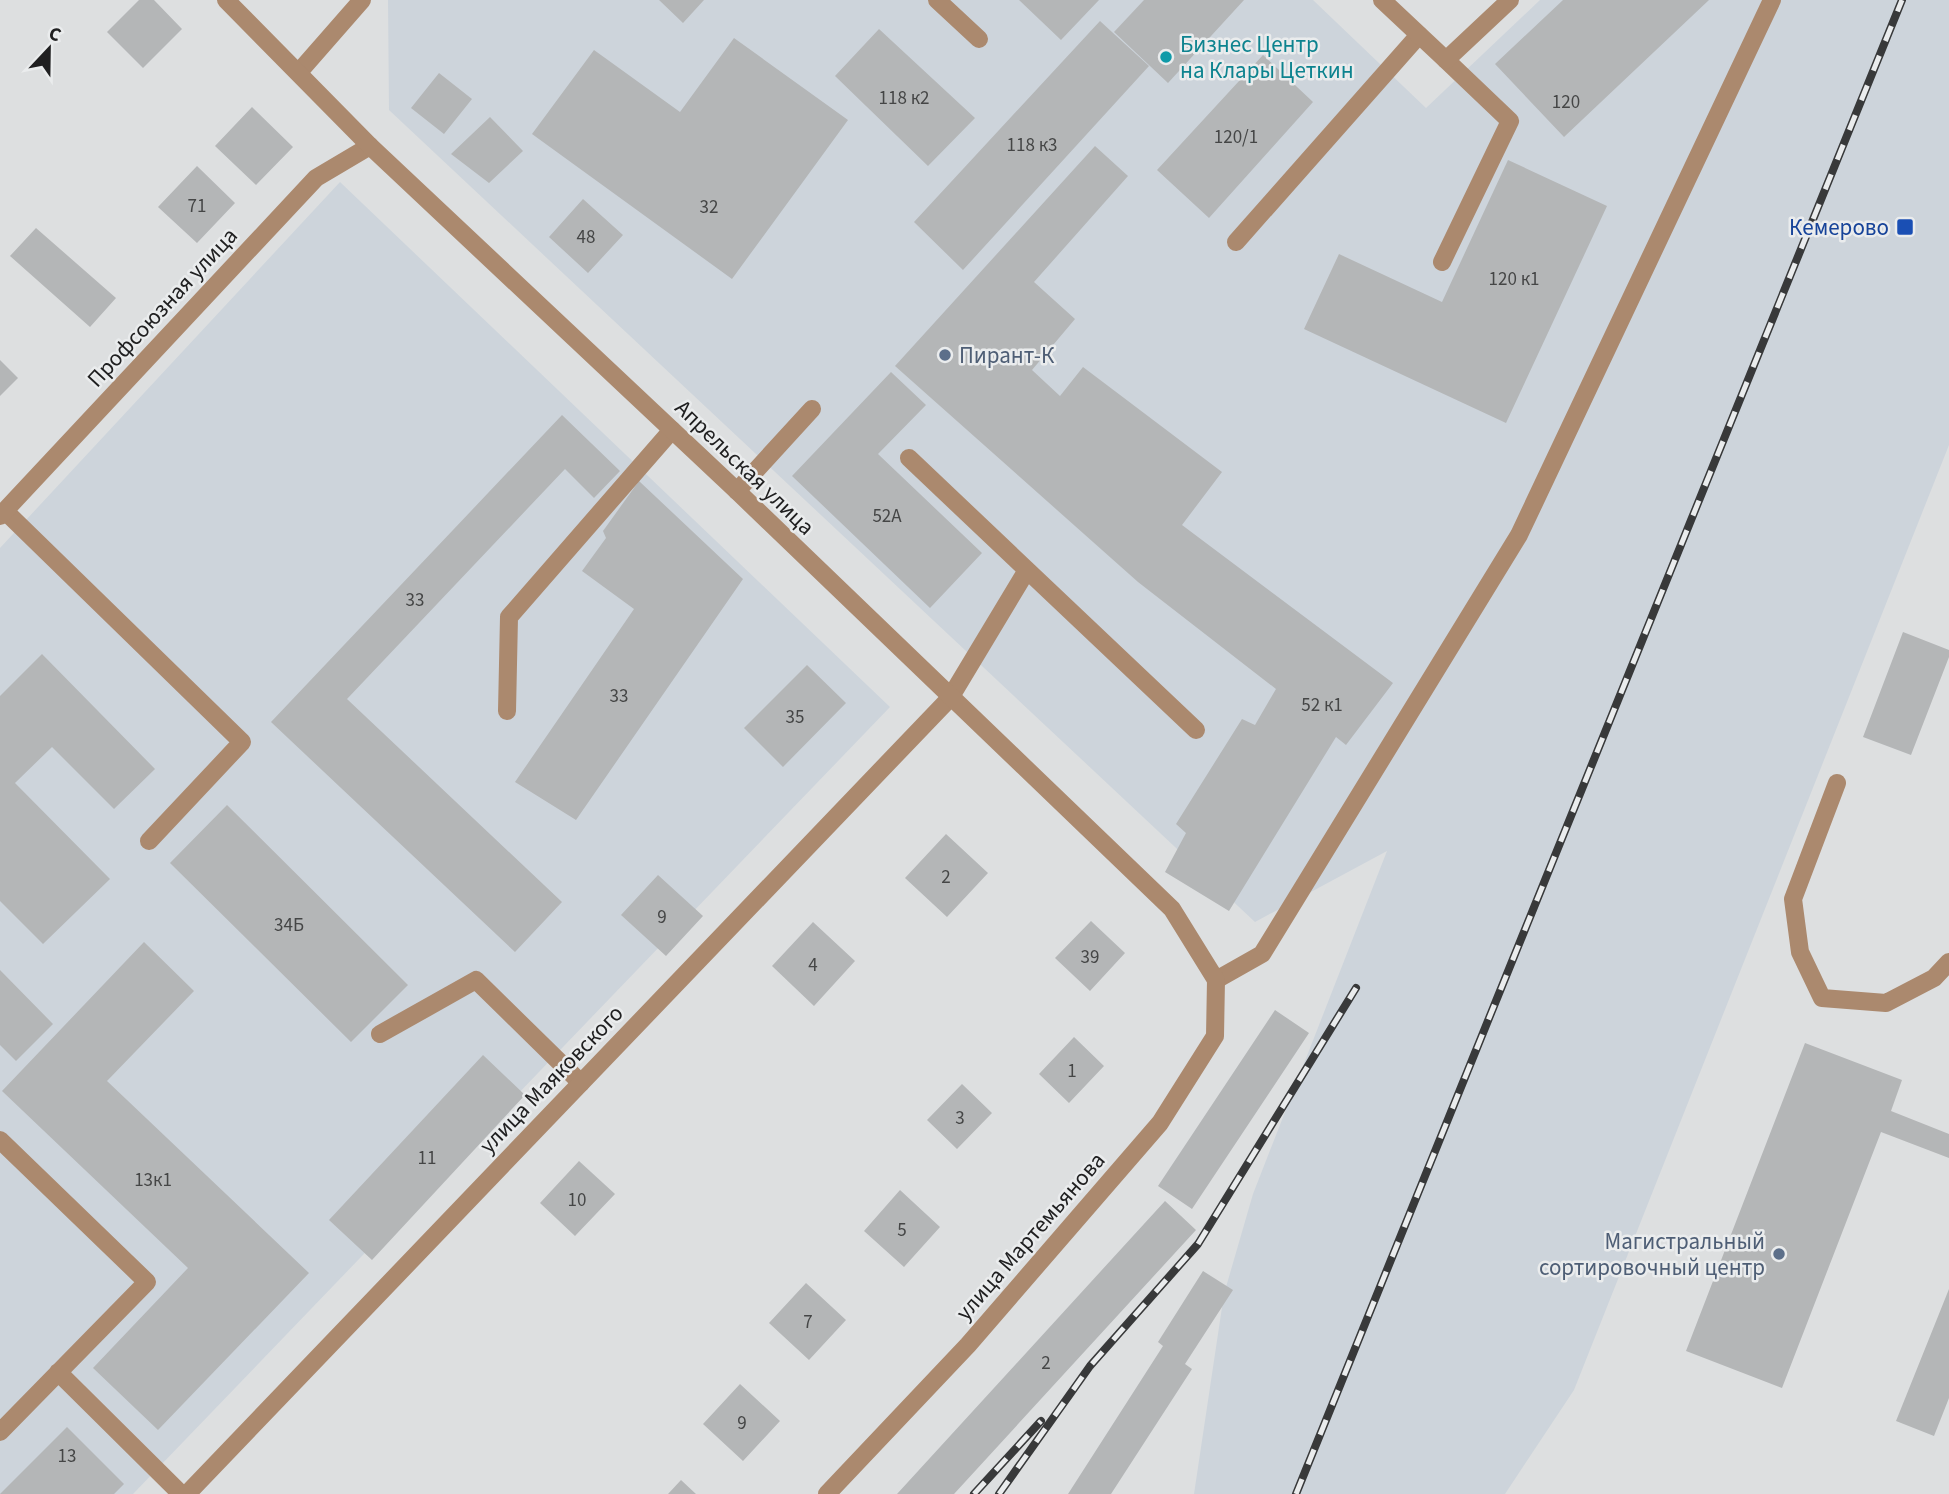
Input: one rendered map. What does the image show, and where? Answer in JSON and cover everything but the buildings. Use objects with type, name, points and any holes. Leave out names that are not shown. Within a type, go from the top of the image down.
[{"type":"street","name":"Апрельская улица","points":[[226,0],[370,146],[737,491],[1172,909],[1216,980]]},
{"type":"street","points":[[299,72],[362,0]]},
{"type":"street","points":[[937,0],[979,39]]},
{"type":"street","points":[[1382,0],[1510,121],[1441,262]]},
{"type":"street","points":[[1446,60],[1510,0]]},
{"type":"street","points":[[1216,980],[1262,954],[1519,535],[1772,0]]},
{"type":"street","points":[[1236,242],[1419,36]]},
{"type":"street","name":"Профсоюзная улица","points":[[2,513],[316,178],[370,146]]},
{"type":"street","points":[[737,491],[812,409]]},
{"type":"street","points":[[507,711],[509,617],[672,430]]},
{"type":"street","points":[[909,458],[1196,730]]},
{"type":"street","points":[[2,513],[242,742],[149,841]]},
{"type":"street","name":"улица Маяковского","points":[[187,1494],[950,698],[1027,570]]},
{"type":"street","points":[[1837,783],[1793,899],[1800,952],[1822,998],[1886,1003],[1934,978],[1949,962]]},
{"type":"street","points":[[380,1034],[476,980],[581,1083]]},
{"type":"street","name":"улица Мартемьянова","points":[[827,1494],[968,1346],[1160,1123],[1216,1036],[1216,980]]},
{"type":"street","points":[[0,1140],[146,1282],[0,1432]]},
{"type":"street","points":[[58,1372],[181,1494]]},
{"type":"shaded area","points":[[388,0],[1313,0],[1426,108],[1540,0],[1949,0],[1949,445],[1574,1390],[1505,1494],[1194,1494],[1224,1294],[1253,1194],[1387,851],[1255,922],[389,110]]},
{"type":"shaded area","points":[[340,182],[890,707],[133,1494],[0,1494],[0,548]]},
{"type":"railway","points":[[1296,1494],[1902,0]]},
{"type":"railway","points":[[999,1494],[1090,1366],[1198,1244],[1356,988]]},
{"type":"railway","points":[[974,1494],[1041,1421]]},
{"type":"place","name":"Бизнес Центр на Клары Цеткин","points":[[1166,57]]},
{"type":"place","name":"Кемерово","points":[[1905,227]]},
{"type":"place","name":"Пирант-К","points":[[945,355]]},
{"type":"place","name":"Магистральный сортировочный центр","points":[[1779,1254]]}]
